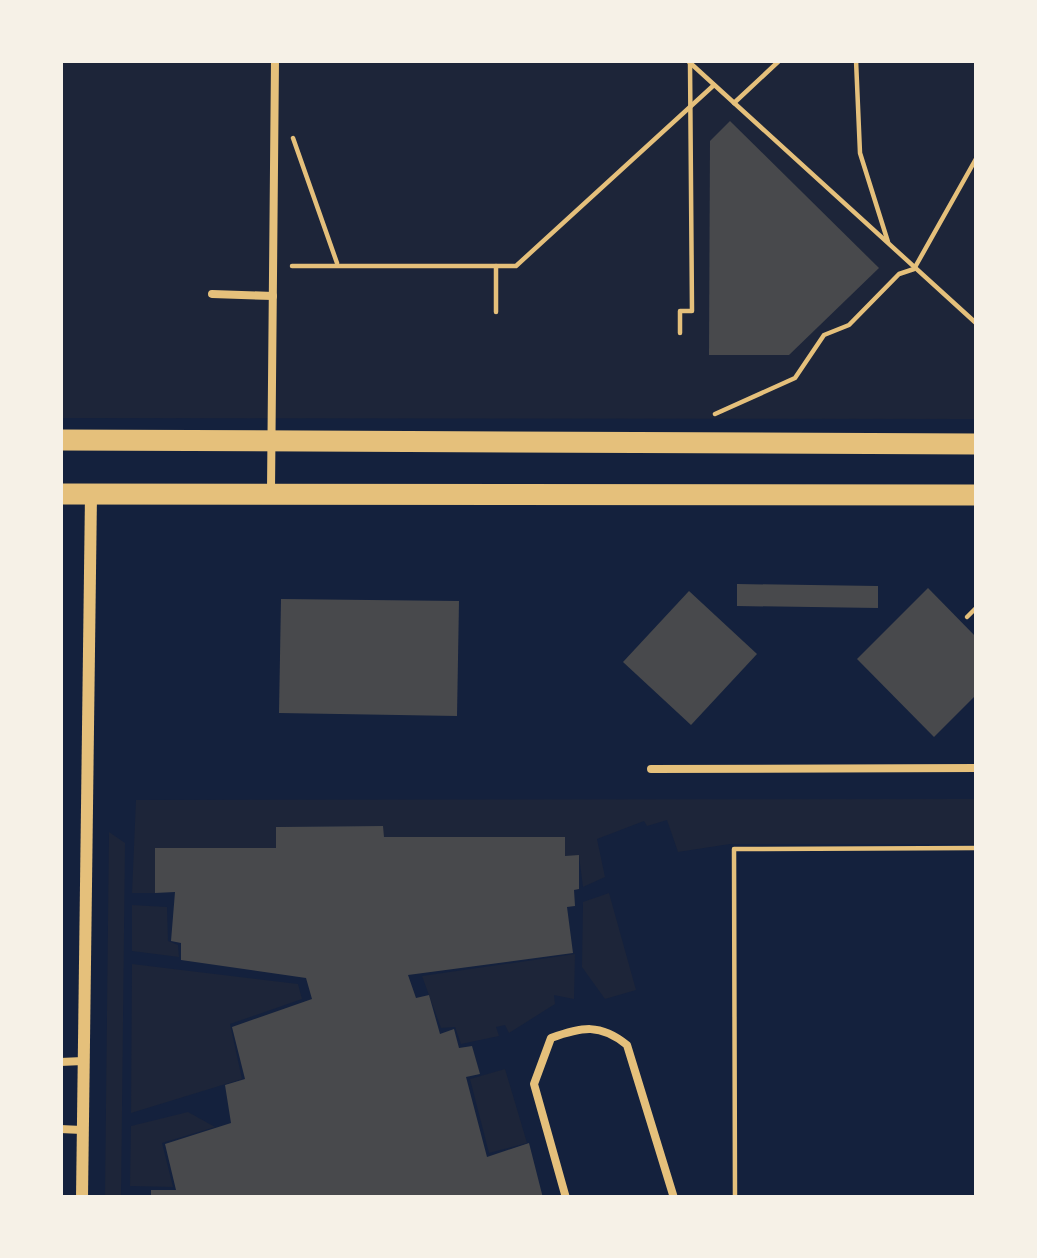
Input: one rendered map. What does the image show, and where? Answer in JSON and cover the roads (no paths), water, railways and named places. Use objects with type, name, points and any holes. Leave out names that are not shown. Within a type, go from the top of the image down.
[{"type":"main road","points":[[60,440],[977,444]]},
{"type":"main road","points":[[60,494],[977,495]]},
{"type":"street","points":[[82,1198],[91,494]]},
{"type":"lane","points":[[271,494],[275,60]]},
{"type":"lane","points":[[212,294],[273,296]]},
{"type":"lane","points":[[651,769],[977,768]]},
{"type":"lane","points":[[566,1198],[534,1084],[550,1038],[584,1026],[612,1032],[628,1045],[674,1198]]},
{"type":"lane","points":[[60,1062],[83,1061]]},
{"type":"lane","points":[[60,1129],[83,1130]]}]
